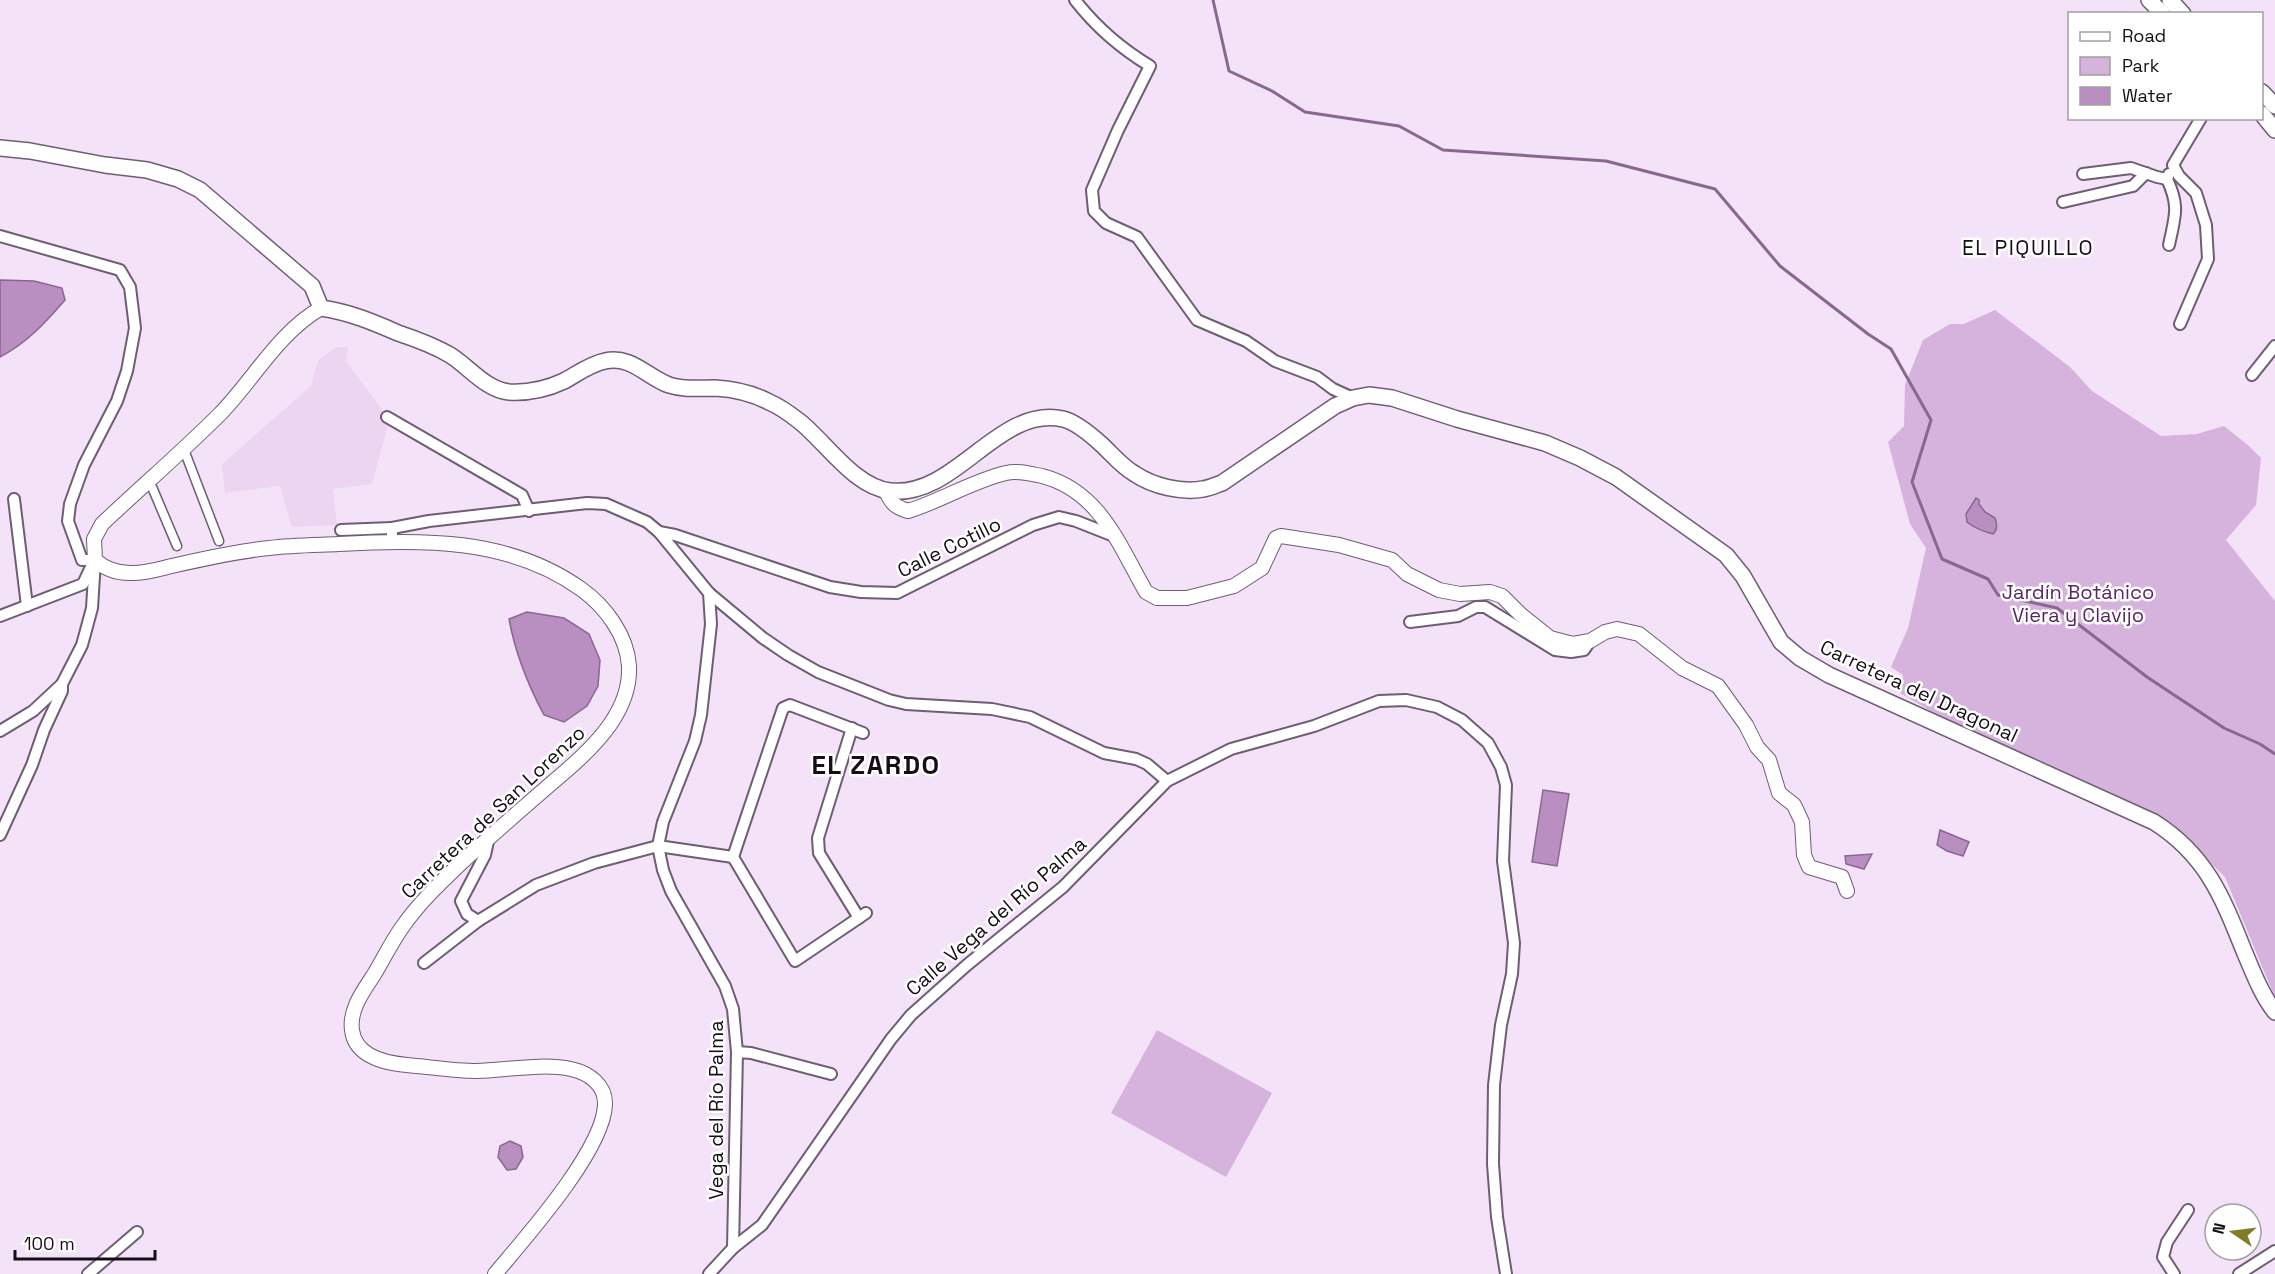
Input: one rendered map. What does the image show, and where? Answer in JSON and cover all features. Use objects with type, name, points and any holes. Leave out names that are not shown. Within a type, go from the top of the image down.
[{"type":"main road","points":[[2149,0],[2161,12]]},
{"type":"main road","points":[[2170,0],[2181,12]]},
{"type":"main road","points":[[2263,93],[2275,106]]},
{"type":"main road","points":[[2263,115],[2275,130]]},
{"type":"main road","points":[[0,148],[147,170],[178,178],[200,190],[312,286],[321,308],[344,311],[435,347],[452,356],[487,383],[507,392],[534,391],[560,383],[605,361],[620,360],[635,365],[655,379],[672,386],[740,391],[769,402],[799,421],[848,468],[869,484],[886,491]]},
{"type":"main road","name":"Carretera del Dragonal","points":[[886,491],[903,492],[923,486],[939,478],[1021,423],[1044,416],[1066,420],[1090,434],[1134,474],[1159,485],[1183,490],[1204,489],[1222,483],[1335,406],[1353,398],[1368,395],[1392,398],[1457,419],[1545,443],[1616,477],[1726,555],[1743,576],[1781,642],[1800,658],[1829,675],[2154,822],[2173,834],[2197,859],[2217,886],[2256,981],[2275,1012]]},
{"type":"street","points":[[1075,0],[1090,19],[1115,42],[1150,66],[1118,130],[1092,190],[1094,211],[1106,224],[1137,237],[1197,320],[1246,341],[1275,360],[1317,376],[1333,390],[1353,398]]},
{"type":"street","points":[[2169,245],[2175,214],[2175,197],[2167,178],[2200,120]]},
{"type":"street","points":[[2173,165],[2179,176],[2196,193],[2206,225],[2208,258],[2180,324]]},
{"type":"street","points":[[2083,174],[2131,168],[2167,178]]},
{"type":"street","points":[[2063,202],[2133,186],[2146,173]]},
{"type":"street","points":[[0,236],[120,270],[130,287],[135,328],[127,370],[117,401],[84,465],[70,504],[68,521],[82,560],[95,560]]},
{"type":"street","points":[[0,731],[33,711],[62,684],[82,645],[92,608],[94,539],[102,524],[221,413],[304,318],[321,308]]},
{"type":"street","points":[[2252,375],[2275,346]]},
{"type":"street","points":[[387,417],[522,495],[529,511]]},
{"type":"street","points":[[186,455],[219,541]]},
{"type":"street","points":[[886,491],[890,502],[908,511],[1008,472],[1028,473],[1054,480],[1078,492],[1102,514],[1146,592],[1158,598],[1187,598],[1234,586],[1262,568],[1276,538],[1281,536],[1339,545],[1392,560],[1407,574],[1439,590],[1460,594],[1490,592],[1502,596],[1550,638],[1573,644],[1590,641],[1605,632],[1617,629],[1639,634],[1682,668],[1718,686],[1746,725],[1757,747],[1769,760],[1779,793],[1794,805],[1802,822],[1804,855],[1809,867],[1842,877],[1846,891]]},
{"type":"street","points":[[152,488],[177,546]]},
{"type":"street","points":[[14,499],[27,606]]},
{"type":"street","points":[[341,530],[392,534],[429,521],[587,503],[606,504],[647,522],[659,532],[709,593],[764,638],[818,672],[889,700],[906,704],[992,709],[1021,714],[1104,753],[1136,759],[1148,764],[1167,781]]},
{"type":"street","name":"Calle Cotillo","points":[[659,532],[686,538],[830,587],[861,592],[897,593],[1033,525],[1059,517],[1076,521],[1113,536]]},
{"type":"street","name":"Carretera de San Lorenzo","points":[[95,560],[104,568],[114,572],[134,574],[214,556],[392,534],[476,546],[539,565],[566,578],[593,598],[615,624],[628,655],[630,680],[624,702],[610,727],[581,758],[489,837],[440,884],[404,925],[353,1009],[352,1031],[357,1045],[371,1057],[393,1064],[474,1071],[570,1068],[588,1075],[601,1086],[605,1103],[601,1124],[583,1159],[548,1209],[495,1274]]},
{"type":"street","points":[[0,616],[83,584],[95,560]]},
{"type":"street","points":[[658,846],[663,822],[695,741],[701,715],[711,624],[709,593]]},
{"type":"street","points":[[1410,622],[1458,616],[1476,607],[1485,608],[1555,650],[1571,652],[1584,650],[1590,641]]},
{"type":"street","points":[[0,836],[32,765],[44,730],[62,691],[62,684]]},
{"type":"street","name":"Calle Vega del Río Palma","points":[[709,1274],[734,1248],[762,1225],[891,1039],[911,1015],[967,965],[1063,887],[1167,781],[1231,749],[1314,726],[1379,701],[1406,700],[1437,707],[1462,720],[1488,743],[1501,767],[1506,785],[1503,861],[1514,943],[1512,974],[1501,1024],[1494,1085],[1493,1164],[1497,1217],[1506,1274]]},
{"type":"street","points":[[852,728],[818,838],[819,853],[862,915],[795,961],[733,857],[783,708],[790,705],[852,728],[863,733]]},
{"type":"street","points":[[478,921],[467,914],[461,901],[484,855],[489,837]]},
{"type":"street","points":[[424,963],[478,921],[536,885],[594,863],[658,846],[733,857]]},
{"type":"street","name":"Vega del Río Palma","points":[[658,846],[663,870],[671,891],[725,986],[733,1009],[737,1052],[734,1248]]},
{"type":"street","points":[[737,1052],[751,1053],[831,1074]]},
{"type":"street","points":[[2174,1274],[2163,1257],[2167,1242],[2188,1210]]},
{"type":"street","points":[[88,1274],[137,1232]]},
{"type":"street","points":[[2240,1274],[2275,1251]]},
{"type":"shaded area","points":[[336,347],[348,347],[346,361],[381,408],[388,425],[372,484],[333,489],[337,525],[292,527],[280,486],[225,493],[222,464],[311,386],[318,360]]},
{"type":"green space","name":"Jardín Botánico Viera y Clavijo","points":[[1995,310],[2070,367],[2092,391],[2161,436],[2197,434],[2224,426],[2261,458],[2256,505],[2226,540],[2275,601],[2275,998],[2225,877],[2173,827],[1948,721],[1900,693],[1903,675],[1891,667],[1908,628],[1926,548],[1910,524],[1888,442],[1904,426],[1905,385],[1923,340],[1950,324],[1964,324]]},
{"type":"green space","points":[[1157,1030],[1272,1093],[1226,1177],[1111,1113]]},
{"type":"water","points":[[0,280],[34,281],[62,288],[65,300],[27,339],[0,357]]},
{"type":"water","points":[[1976,498],[1985,512],[1995,518],[1997,526],[1993,534],[1967,522],[1966,514]]},
{"type":"water","points":[[527,612],[564,618],[589,634],[600,660],[598,686],[587,706],[564,722],[544,715],[518,656],[509,619]]},
{"type":"water","points":[[1543,790],[1569,794],[1557,866],[1532,862]]},
{"type":"water","points":[[1940,830],[1969,842],[1963,856],[1937,845]]},
{"type":"water","points":[[1872,854],[1864,869],[1846,864],[1845,856]]},
{"type":"water","points":[[510,1141],[521,1146],[523,1157],[516,1169],[507,1170],[498,1157],[500,1146]]},
{"type":"waterway","points":[[1213,0],[1229,71],[1272,91],[1305,112],[1399,126],[1443,150],[1606,161],[1715,189],[1780,266],[1891,349],[1931,420],[1912,482],[1942,559],[1988,579],[1998,595],[2057,608],[2147,677],[2224,728],[2260,744],[2275,754]]},
{"type":"district","name":"EL PIQUILLO","points":[[2028,248]]},
{"type":"district","name":"EL ZARDO","points":[[876,765]]}]
